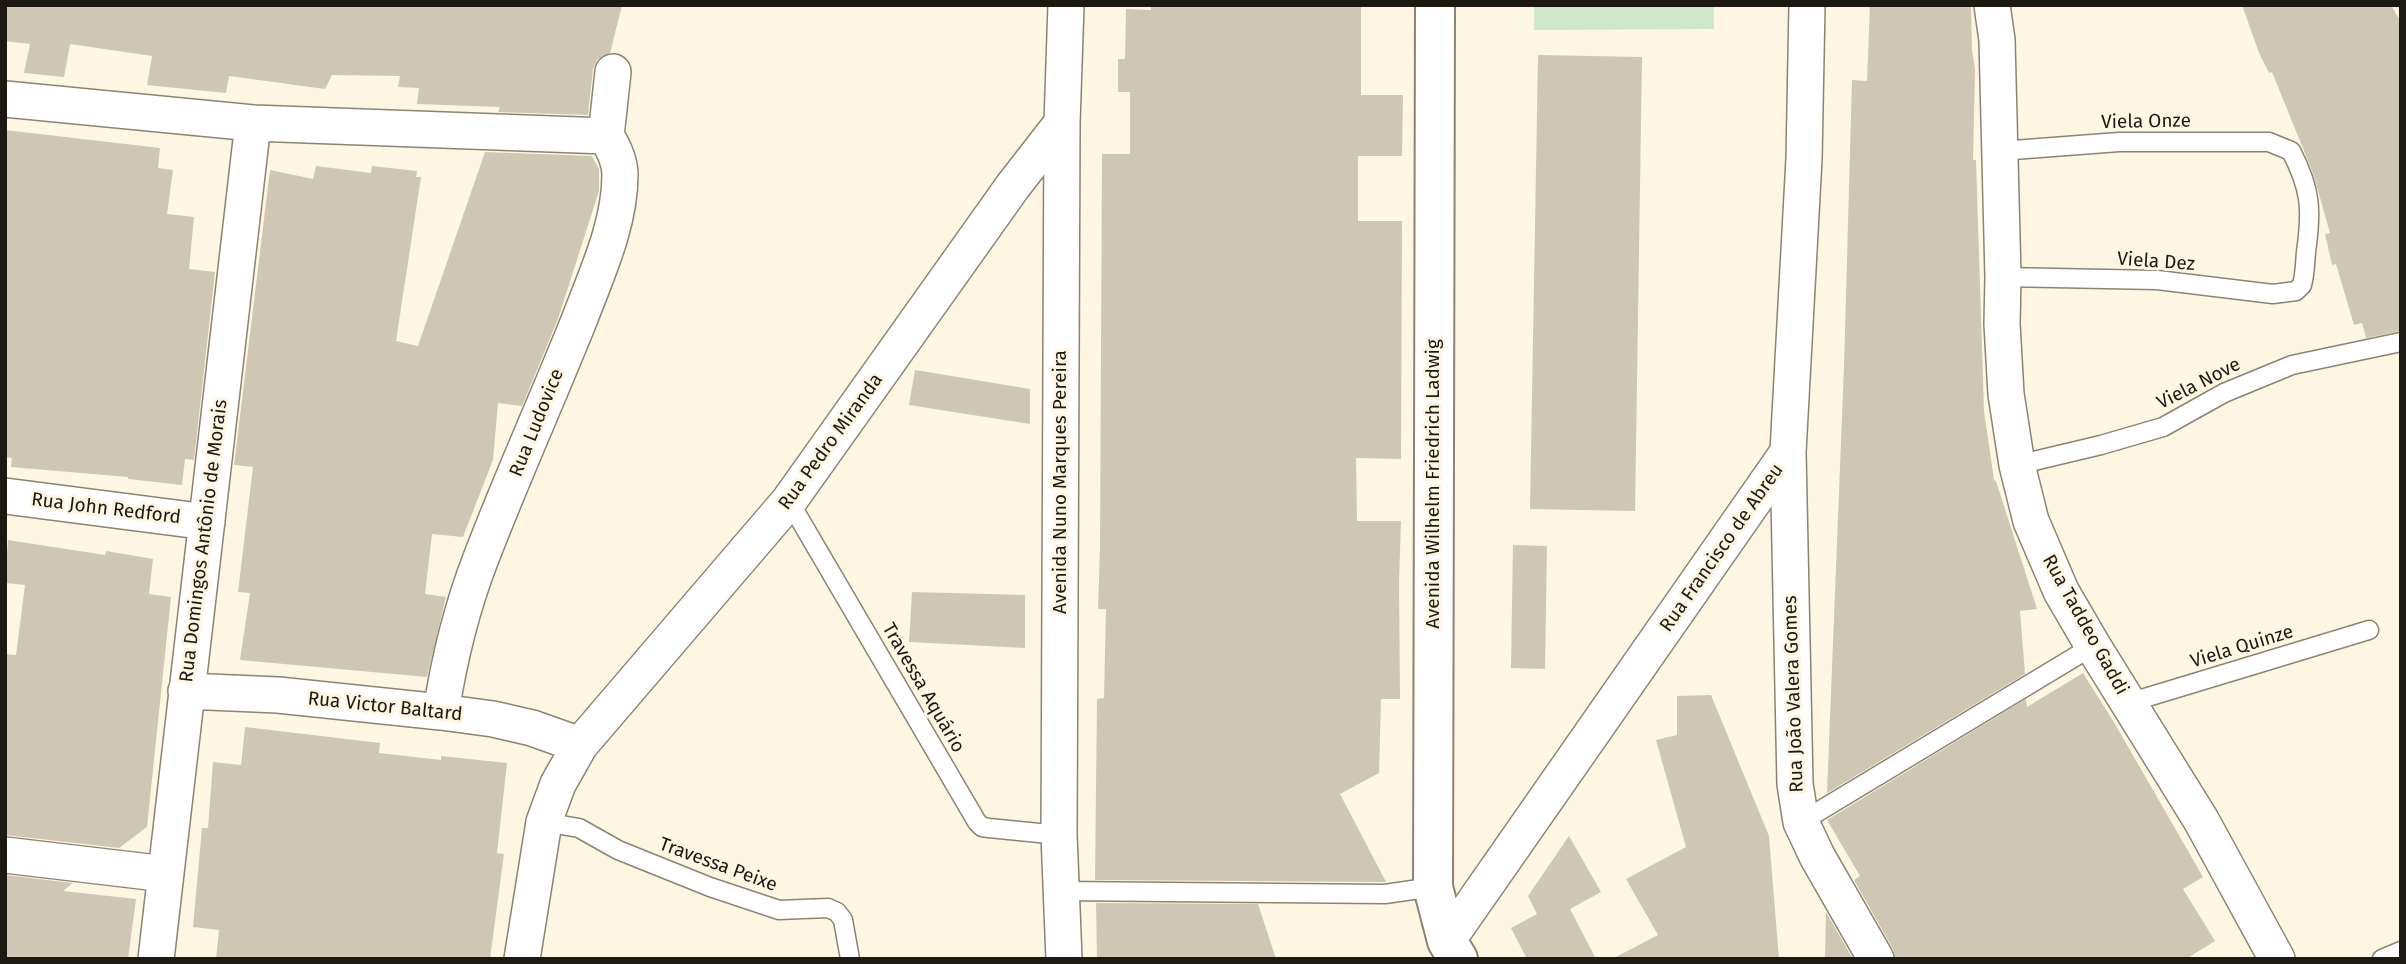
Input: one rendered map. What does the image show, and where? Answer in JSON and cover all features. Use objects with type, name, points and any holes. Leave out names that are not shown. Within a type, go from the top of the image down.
[{"type":"street","name":"Avenida Nuno Marques Pereira","points":[[1063,959],[1059,835],[1062,123],[1066,5]]},
{"type":"street","name":"Avenida Wilhelm Friedrich Ladwig","points":[[1435,5],[1433,887],[1452,950]]},
{"type":"street","name":"Rua Francisco de Abreu","points":[[1452,950],[1788,452],[1804,159],[1807,5]]},
{"type":"street","name":"Rua Taddeo Gaddi","points":[[1992,5],[1997,40],[2002,324],[2006,394],[2017,465],[2031,521],[2048,564],[2092,646],[2201,820],[2277,959]]},
{"type":"street","name":"Rua Ludovice","points":[[441,712],[447,674],[480,560],[554,382],[609,238],[619,191],[620,172],[613,146],[606,136],[613,72]]},
{"type":"street","points":[[5,99],[254,123],[606,136]]},
{"type":"street","name":"Rua Domingos Antônio de Morais","points":[[156,959],[254,123]]},
{"type":"street","name":"Rua Pedro Miranda","points":[[522,959],[544,822],[558,785],[580,745],[789,501],[1013,186],[1062,123]]},
{"type":"street","name":"Rua João Valera Gomes","points":[[1788,452],[1795,784],[1801,822],[1817,856],[1876,959]]},
{"type":"street","name":"Rua John Redford","points":[[5,496],[207,522]]},
{"type":"street","name":"Rua Victor Baltard","points":[[186,691],[278,695],[493,719],[532,728],[580,745]]},
{"type":"street","points":[[5,855],[166,874]]},
{"type":"lane","name":"Viela Onze","points":[[2000,151],[2119,142],[2239,141],[2269,142],[2291,151],[2301,170],[2310,206],[2310,231],[2302,285]]},
{"type":"lane","name":"Viela Dez","points":[[2003,277],[2157,280],[2273,294],[2296,290],[2302,285]]},
{"type":"lane","name":"Viela Nove","points":[[2017,465],[2101,446],[2163,427],[2224,393],[2292,365],[2401,342]]},
{"type":"lane","name":"Travessa Aquário","points":[[789,501],[977,822],[982,827],[1059,835]]},
{"type":"lane","name":"Viela Quinze","points":[[2128,703],[2369,630]]},
{"type":"lane","points":[[1801,822],[2092,646]]},
{"type":"lane","name":"Travessa Peixe","points":[[544,822],[579,828],[618,850],[710,887],[779,910],[828,908],[837,912],[846,929],[850,959]]},
{"type":"lane","points":[[1060,891],[1385,894],[1433,887]]},
{"type":"lane","points":[[2382,959],[2401,951]]},
{"type":"green space","points":[[1534,5],[1714,5],[1714,29],[1534,30]]},
{"type":"building","points":[[5,5],[622,5],[610,53],[597,60],[593,69],[588,115],[498,112],[500,107],[417,104],[419,88],[398,87],[400,76],[332,75],[325,89],[229,76],[226,93],[147,85],[152,56],[70,44],[64,77],[24,73],[30,44],[5,41]]},
{"type":"building","points":[[1151,5],[1361,6],[1361,95],[1403,95],[1402,156],[1358,156],[1358,221],[1402,221],[1401,459],[1356,458],[1357,521],[1401,521],[1400,699],[1381,699],[1379,773],[1340,794],[1386,882],[1095,880],[1097,699],[1104,698],[1106,609],[1098,609],[1102,154],[1130,154],[1130,92],[1118,92],[1118,59],[1125,59],[1126,9],[1151,10]]},
{"type":"building","points":[[1870,5],[1971,5],[1975,69],[1973,160],[1976,160],[1984,411],[1994,480],[2037,609],[2020,611],[2025,674],[1827,793],[1852,80],[1867,81]]},
{"type":"building","points":[[2242,5],[2391,5],[2401,22],[2401,331],[2366,338],[2362,323],[2354,325],[2336,264],[2332,265],[2325,234],[2330,233],[2313,173],[2272,72],[2269,73],[2259,53]]},
{"type":"building","points":[[1538,55],[1642,57],[1635,511],[1530,509]]},
{"type":"building","points":[[5,130],[160,148],[158,168],[173,170],[167,214],[194,217],[189,269],[215,272],[194,460],[185,459],[182,485],[128,477],[11,467],[12,458],[5,457]]},
{"type":"building","points":[[485,152],[592,156],[599,169],[599,191],[558,319],[522,406],[498,403],[493,460],[463,537],[432,534],[425,594],[446,597],[427,677],[240,660],[250,593],[238,592],[253,467],[234,465],[270,170],[313,179],[316,166],[371,173],[372,166],[417,171],[416,177],[421,177],[396,341],[418,346]]},
{"type":"building","points":[[915,370],[1030,389],[1030,424],[909,405]]},
{"type":"building","points":[[8,540],[105,555],[106,551],[153,559],[149,594],[171,597],[147,827],[119,848],[5,835],[5,654],[16,655],[25,585],[5,583]]},
{"type":"building","points":[[1513,545],[1547,546],[1545,669],[1511,668]]},
{"type":"building","points":[[912,592],[1025,595],[1025,648],[909,642]]},
{"type":"building","points":[[2083,673],[2203,877],[2183,889],[2215,941],[2186,959],[1896,959],[1854,880],[1860,876],[1827,820],[2026,699],[2027,707]]},
{"type":"building","points":[[1711,695],[1769,836],[1779,959],[1612,959],[1658,935],[1626,879],[1686,847],[1656,740],[1677,735],[1677,696]]},
{"type":"building","points":[[245,727],[380,743],[379,753],[441,760],[441,756],[507,763],[497,853],[504,854],[490,959],[216,959],[219,930],[193,927],[202,828],[208,828],[213,762],[241,765]]},
{"type":"building","points":[[1569,836],[1601,892],[1570,909],[1596,959],[1527,959],[1511,928],[1537,914],[1528,896]]},
{"type":"building","points":[[5,875],[73,883],[63,891],[136,899],[128,959],[5,959]]},
{"type":"building","points":[[1096,903],[1258,904],[1276,959],[1097,959]]},
{"type":"building","points":[[1826,912],[1853,959],[1825,959]]}]
